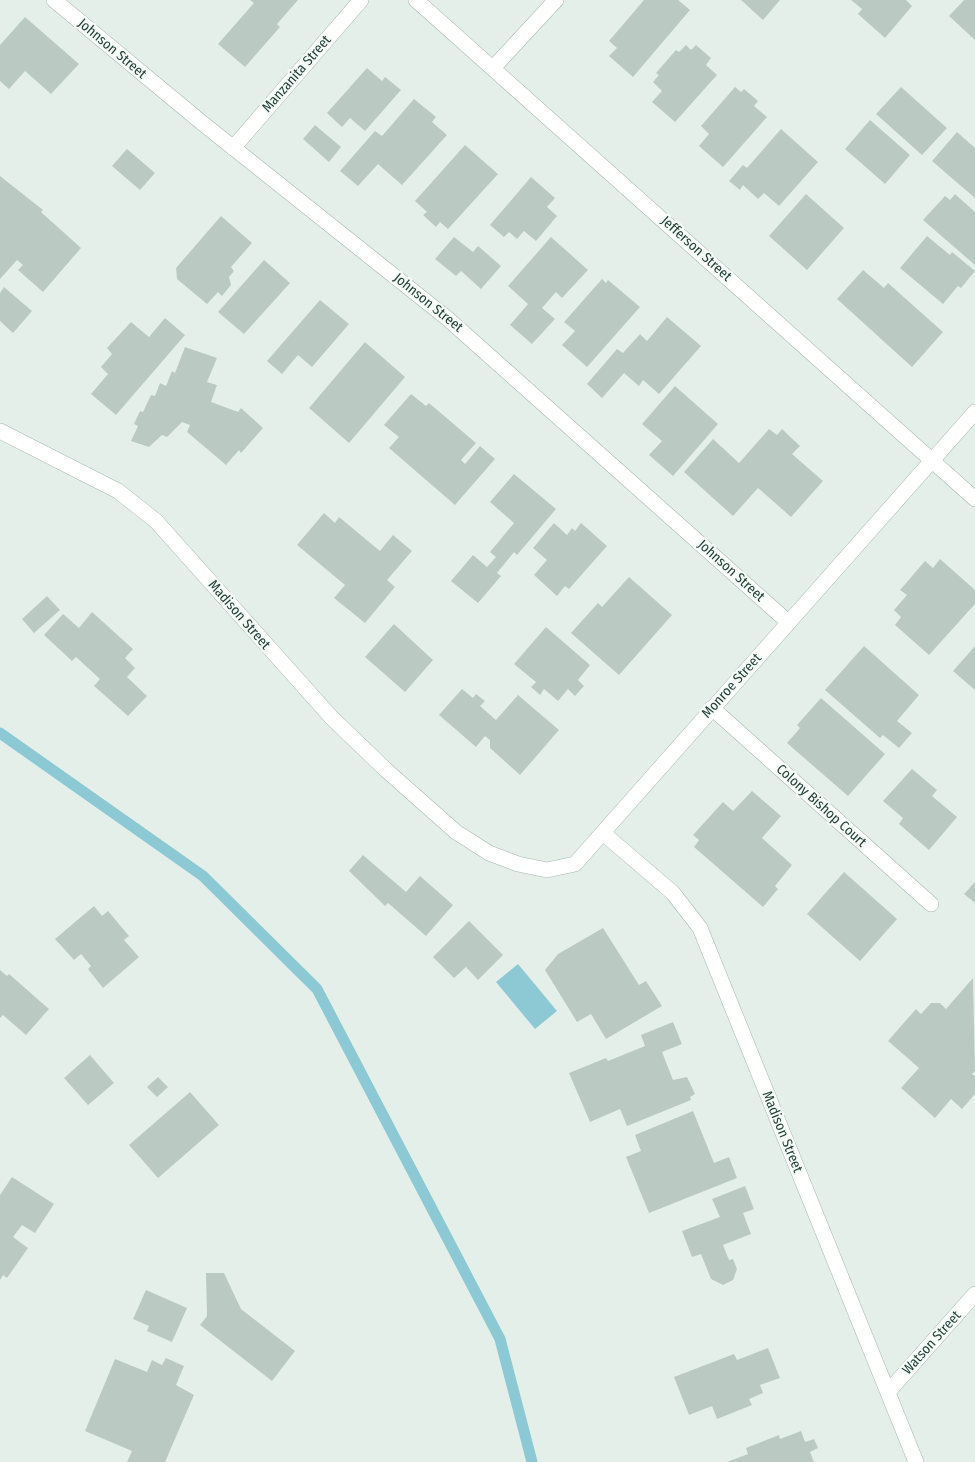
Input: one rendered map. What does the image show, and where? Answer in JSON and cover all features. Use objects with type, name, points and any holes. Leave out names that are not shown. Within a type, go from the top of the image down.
[{"type":"street","name":"Johnson Street","points":[[54,0],[114,52],[448,319],[788,622]]},
{"type":"street","name":"Manzanita Street","points":[[233,148],[361,0]]},
{"type":"street","name":"Jefferson Street","points":[[416,0],[975,499]]},
{"type":"street","points":[[493,68],[556,0]]},
{"type":"street","name":"Monroe Street","points":[[456,832],[489,853],[518,864],[547,870],[575,864],[975,412]]},
{"type":"street","name":"Madison Street","points":[[0,431],[118,491],[156,521],[331,717],[386,770],[456,832]]},
{"type":"street","name":"Colony Bishop Court","points":[[712,708],[931,904]]},
{"type":"street","name":"Madison Street","points":[[603,833],[673,893],[700,928],[916,1462]]},
{"type":"street","name":"Watson Street","points":[[888,1392],[975,1294]]},
{"type":"water","points":[[518,964],[557,1011],[535,1029],[496,982]]},
{"type":"building","points":[[250,0],[298,0],[277,24],[280,27],[245,67],[218,44],[254,3]]},
{"type":"building","points":[[644,0],[678,0],[690,10],[633,77],[609,56],[617,48],[609,41]]},
{"type":"building","points":[[741,0],[780,0],[763,20]]},
{"type":"building","points":[[851,0],[906,0],[912,6],[885,38],[858,14],[862,9]]},
{"type":"building","points":[[964,0],[975,0],[975,40],[949,16]]},
{"type":"building","points":[[25,17],[79,64],[51,94],[25,71],[9,89],[0,81],[0,45]]},
{"type":"building","points":[[686,45],[691,50],[696,45],[711,58],[706,65],[717,75],[675,122],[652,102],[662,91],[653,82],[659,75],[656,73],[676,50],[679,52]]},
{"type":"building","points":[[367,68],[382,81],[385,77],[401,90],[365,131],[350,118],[342,127],[327,113]]},
{"type":"building","points":[[735,87],[741,92],[744,89],[758,101],[754,106],[767,117],[723,167],[699,146],[709,134],[701,126]]},
{"type":"building","points":[[901,87],[947,128],[922,155],[876,114]]},
{"type":"building","points":[[414,99],[436,117],[432,122],[447,135],[402,185],[378,164],[358,186],[340,171],[375,131],[382,136]]},
{"type":"building","points":[[870,120],[910,155],[885,184],[845,149]]},
{"type":"building","points":[[315,125],[341,147],[329,162],[303,139]]},
{"type":"building","points":[[781,129],[818,162],[779,206],[764,193],[758,199],[743,185],[740,190],[729,181],[743,165],[747,168]]},
{"type":"building","points":[[957,132],[975,148],[975,198],[932,161]]},
{"type":"building","points":[[465,145],[498,174],[448,229],[440,222],[436,227],[423,215],[427,212],[415,201]]},
{"type":"building","points":[[127,149],[155,173],[140,190],[112,166]]},
{"type":"building","points":[[0,176],[43,210],[41,212],[81,248],[43,292],[18,270],[23,265],[17,260],[0,279]]},
{"type":"building","points":[[531,177],[555,198],[547,207],[557,216],[536,241],[524,231],[517,239],[509,232],[504,237],[490,225]]},
{"type":"building","points":[[806,194],[844,228],[807,270],[769,236]]},
{"type":"building","points":[[955,194],[975,212],[975,265],[923,220],[945,196],[950,200]]},
{"type":"building","points":[[221,216],[252,243],[231,267],[234,271],[229,277],[231,285],[222,296],[218,292],[207,304],[177,279],[176,268]]},
{"type":"building","points":[[927,236],[950,255],[952,252],[975,271],[961,288],[958,286],[943,304],[900,268]]},
{"type":"building","points":[[454,237],[473,252],[478,246],[501,266],[481,289],[461,271],[456,276],[435,259]]},
{"type":"building","points":[[551,237],[588,270],[562,298],[556,292],[542,308],[555,319],[532,344],[510,325],[528,304],[508,286]]},
{"type":"building","points":[[264,260],[290,283],[244,334],[218,312]]},
{"type":"building","points":[[863,270],[884,288],[888,283],[943,332],[912,367],[837,299]]},
{"type":"building","points":[[602,279],[606,283],[608,280],[640,307],[587,367],[562,345],[575,331],[564,322]]},
{"type":"building","points":[[4,287],[32,311],[13,333],[0,321],[0,293]]},
{"type":"building","points":[[320,300],[349,324],[312,367],[298,355],[282,374],[267,361]]},
{"type":"building","points":[[667,317],[701,346],[659,394],[643,380],[639,386],[624,373],[602,398],[587,384],[617,349],[623,353],[640,334],[647,341]]},
{"type":"building","points":[[165,318],[185,335],[116,415],[91,394],[108,374],[101,367],[112,354],[107,348],[131,322],[149,337]]},
{"type":"building","points":[[365,342],[405,377],[349,443],[309,408]]},
{"type":"building","points":[[185,347],[217,358],[207,382],[217,385],[211,402],[238,412],[241,408],[263,428],[241,453],[239,450],[226,465],[187,432],[190,425],[182,422],[167,437],[162,435],[149,447],[131,441],[138,426],[134,424],[140,411],[143,412],[151,395],[155,396],[160,383],[166,386],[172,371],[175,373]]},
{"type":"building","points":[[675,386],[718,424],[673,476],[649,455],[662,441],[642,424]]},
{"type":"building","points":[[411,394],[426,406],[429,403],[476,443],[461,460],[465,464],[480,446],[495,459],[455,505],[389,448],[399,437],[384,425]]},
{"type":"building","points":[[769,429],[777,435],[782,429],[800,446],[792,454],[823,481],[791,517],[758,488],[733,516],[684,472],[713,439],[739,463]]},
{"type":"building","points":[[514,474],[556,509],[517,555],[514,552],[497,573],[501,576],[478,603],[451,581],[473,555],[487,567],[496,557],[490,552],[514,523],[490,502]]},
{"type":"building","points":[[324,513],[335,523],[339,517],[380,551],[393,535],[412,551],[387,580],[395,587],[365,623],[334,598],[345,585],[297,545]]},
{"type":"building","points":[[554,523],[567,535],[572,528],[575,531],[581,523],[607,546],[569,589],[565,586],[557,596],[534,575],[547,560],[533,548]]},
{"type":"building","points":[[940,559],[975,590],[975,604],[929,655],[895,625],[901,617],[894,610],[907,595],[900,590],[925,561],[933,568]]},
{"type":"building","points":[[629,577],[672,615],[619,675],[571,633],[598,603],[602,607]]},
{"type":"building","points":[[47,596],[60,610],[34,633],[22,619]]},
{"type":"building","points":[[92,612],[133,649],[125,658],[135,668],[127,677],[147,696],[128,716],[94,686],[100,679],[76,657],[72,661],[44,635],[63,614],[79,628]]},
{"type":"building","points":[[394,624],[433,660],[405,692],[365,657]]},
{"type":"building","points":[[546,627],[590,665],[578,680],[584,686],[575,696],[568,689],[558,701],[544,689],[540,695],[531,687],[536,682],[514,664]]},
{"type":"building","points":[[864,646],[919,695],[897,721],[912,733],[899,748],[883,735],[880,738],[825,690]]},
{"type":"building","points":[[975,646],[975,690],[953,671]]},
{"type":"building","points":[[462,689],[473,698],[476,694],[485,701],[480,706],[496,720],[518,695],[559,730],[520,775],[490,748],[490,740],[485,736],[476,747],[439,715]]},
{"type":"building","points":[[821,698],[885,754],[848,796],[787,743],[800,728],[797,725]]},
{"type":"building","points":[[912,769],[937,790],[932,796],[957,817],[929,850],[899,824],[903,818],[883,801]]},
{"type":"building","points":[[752,791],[781,816],[762,838],[792,865],[775,886],[778,889],[763,907],[694,847],[699,840],[693,835],[723,802],[733,811]]},
{"type":"building","points":[[363,855],[406,892],[420,876],[453,905],[426,936],[388,903],[385,906],[349,871]]},
{"type":"building","points":[[844,872],[897,919],[860,961],[807,914]]},
{"type":"building","points":[[975,882],[975,903],[964,894]]},
{"type":"building","points":[[94,906],[102,916],[108,911],[129,936],[124,940],[139,957],[103,988],[88,969],[91,966],[81,954],[74,960],[55,939]]},
{"type":"building","points":[[469,921],[503,955],[478,980],[466,967],[454,978],[433,957]]},
{"type":"building","points":[[603,928],[639,985],[646,981],[662,1006],[606,1039],[591,1014],[577,1022],[545,970],[558,954]]},
{"type":"building","points":[[0,970],[7,976],[9,974],[49,1009],[26,1035],[3,1015],[0,1018]]},
{"type":"building","points":[[973,978],[975,1071],[972,1074],[975,1076],[975,1094],[962,1109],[951,1099],[935,1118],[901,1088],[919,1068],[888,1041],[916,1009],[921,1014],[931,1003],[940,1003],[946,1009]]},
{"type":"building","points":[[673,1022],[682,1044],[662,1052],[673,1080],[687,1077],[695,1094],[690,1097],[691,1100],[627,1126],[620,1109],[590,1122],[569,1073],[606,1058],[608,1061],[645,1046],[641,1035]]},
{"type":"building","points":[[90,1055],[114,1083],[88,1105],[64,1078]]},
{"type":"building","points":[[158,1077],[168,1087],[157,1097],[147,1087]]},
{"type":"building","points":[[190,1092],[219,1125],[158,1178],[129,1145]]},
{"type":"building","points":[[693,1111],[714,1163],[729,1157],[737,1178],[649,1213],[626,1157],[641,1151],[635,1135]]},
{"type":"building","points":[[12,1177],[54,1204],[35,1233],[22,1225],[13,1237],[28,1248],[7,1278],[3,1275],[0,1280],[0,1195]]},
{"type":"building","points":[[745,1186],[754,1209],[743,1213],[751,1234],[723,1245],[729,1260],[733,1259],[737,1269],[733,1280],[723,1285],[711,1279],[701,1254],[692,1257],[682,1231],[720,1217],[712,1199]]},
{"type":"building","points":[[206,1273],[224,1273],[241,1309],[295,1351],[272,1381],[200,1325],[207,1316]]},
{"type":"building","points":[[146,1290],[187,1308],[172,1342],[147,1331],[149,1326],[133,1319]]},
{"type":"building","points":[[768,1348],[780,1378],[760,1385],[763,1393],[749,1399],[752,1405],[717,1419],[712,1406],[689,1415],[674,1377],[734,1354],[737,1360]]},
{"type":"building","points":[[166,1358],[184,1366],[176,1385],[194,1395],[165,1462],[127,1462],[132,1451],[85,1431],[115,1359],[147,1372],[152,1360],[162,1365]]},
{"type":"building","points":[[801,1431],[805,1442],[814,1439],[818,1448],[810,1452],[814,1462],[727,1462],[748,1454],[746,1448],[779,1435],[780,1439]]},
{"type":"waterway","points":[[0,733],[203,876],[317,989],[500,1339],[532,1462]]}]
